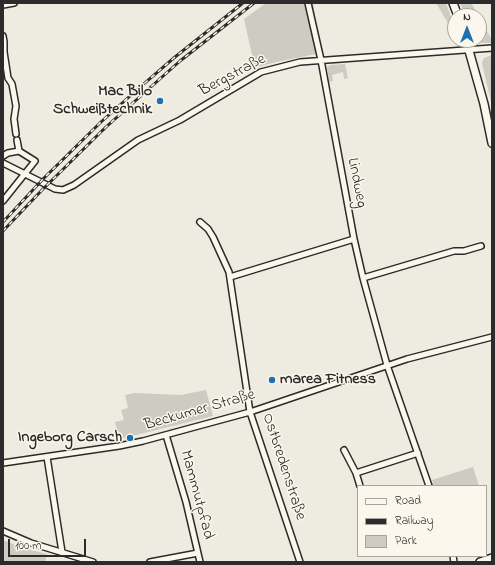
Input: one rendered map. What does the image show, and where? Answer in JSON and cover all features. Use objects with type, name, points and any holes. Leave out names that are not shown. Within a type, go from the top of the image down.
[{"type":"main road","points":[[469,50],[484,104],[492,143]]},
{"type":"main road","points":[[480,562],[492,558]]},
{"type":"street","points":[[3,5],[14,3]]},
{"type":"street","name":"Lindweg","points":[[308,3],[321,60],[354,240],[363,278],[387,365],[429,485]]},
{"type":"street","points":[[3,36],[8,78],[12,84],[16,106],[14,119],[16,134]]},
{"type":"street","name":"Bergstraße","points":[[3,163],[55,189],[63,190],[72,187],[138,140],[180,120],[261,72],[295,63],[321,60],[492,48]]},
{"type":"street","points":[[18,140],[19,151]]},
{"type":"street","points":[[3,156],[8,153],[19,151],[35,161],[3,201]]},
{"type":"street","name":"Ostbredenstraße","points":[[200,222],[213,237],[230,277],[250,412],[300,562]]},
{"type":"street","points":[[230,277],[354,240]]},
{"type":"street","points":[[363,278],[454,251],[464,251],[481,246]]},
{"type":"street","name":"Beckumer Straße","points":[[3,463],[119,446],[166,435],[250,412],[387,365],[427,353],[492,337]]},
{"type":"street","name":"Mammutpfad","points":[[166,435],[186,502],[200,562]]},
{"type":"street","points":[[344,450],[360,485]]},
{"type":"street","points":[[356,474],[418,453]]},
{"type":"street","points":[[47,457],[62,552]]},
{"type":"street","points":[[3,531],[31,543],[93,562]]},
{"type":"street","points":[[150,562],[198,553]]},
{"type":"green space","points":[[266,3],[313,3],[321,53],[255,68],[244,19]]},
{"type":"green space","points":[[436,3],[446,3],[448,8],[447,22]]},
{"type":"green space","points":[[460,3],[471,3],[474,8],[462,8]]},
{"type":"green space","points":[[487,31],[492,40],[492,43],[487,43]]},
{"type":"green space","points":[[492,55],[492,106],[482,63],[484,58]]},
{"type":"green space","points":[[345,64],[348,78],[344,79],[343,72],[332,75],[333,81],[329,82],[327,67],[331,65]]},
{"type":"green space","points":[[206,390],[213,416],[120,439],[115,422],[124,420],[121,410],[128,408],[125,395],[135,393],[181,395]]},
{"type":"green space","points":[[473,467],[479,485],[434,485],[432,480]]},
{"type":"green space","points":[[3,540],[23,548],[47,554],[45,562],[3,562]]},
{"type":"railway","points":[[3,222],[44,178],[101,122],[175,57],[243,3]]},
{"type":"railway","points":[[3,231],[106,127],[180,61],[254,3]]},
{"type":"place","name":"Mac Bilo Schweißtechnik","points":[[160,101]]},
{"type":"place","name":"marea Fitness","points":[[272,380]]},
{"type":"place","name":"Ingeborg Carsch","points":[[130,438]]}]
